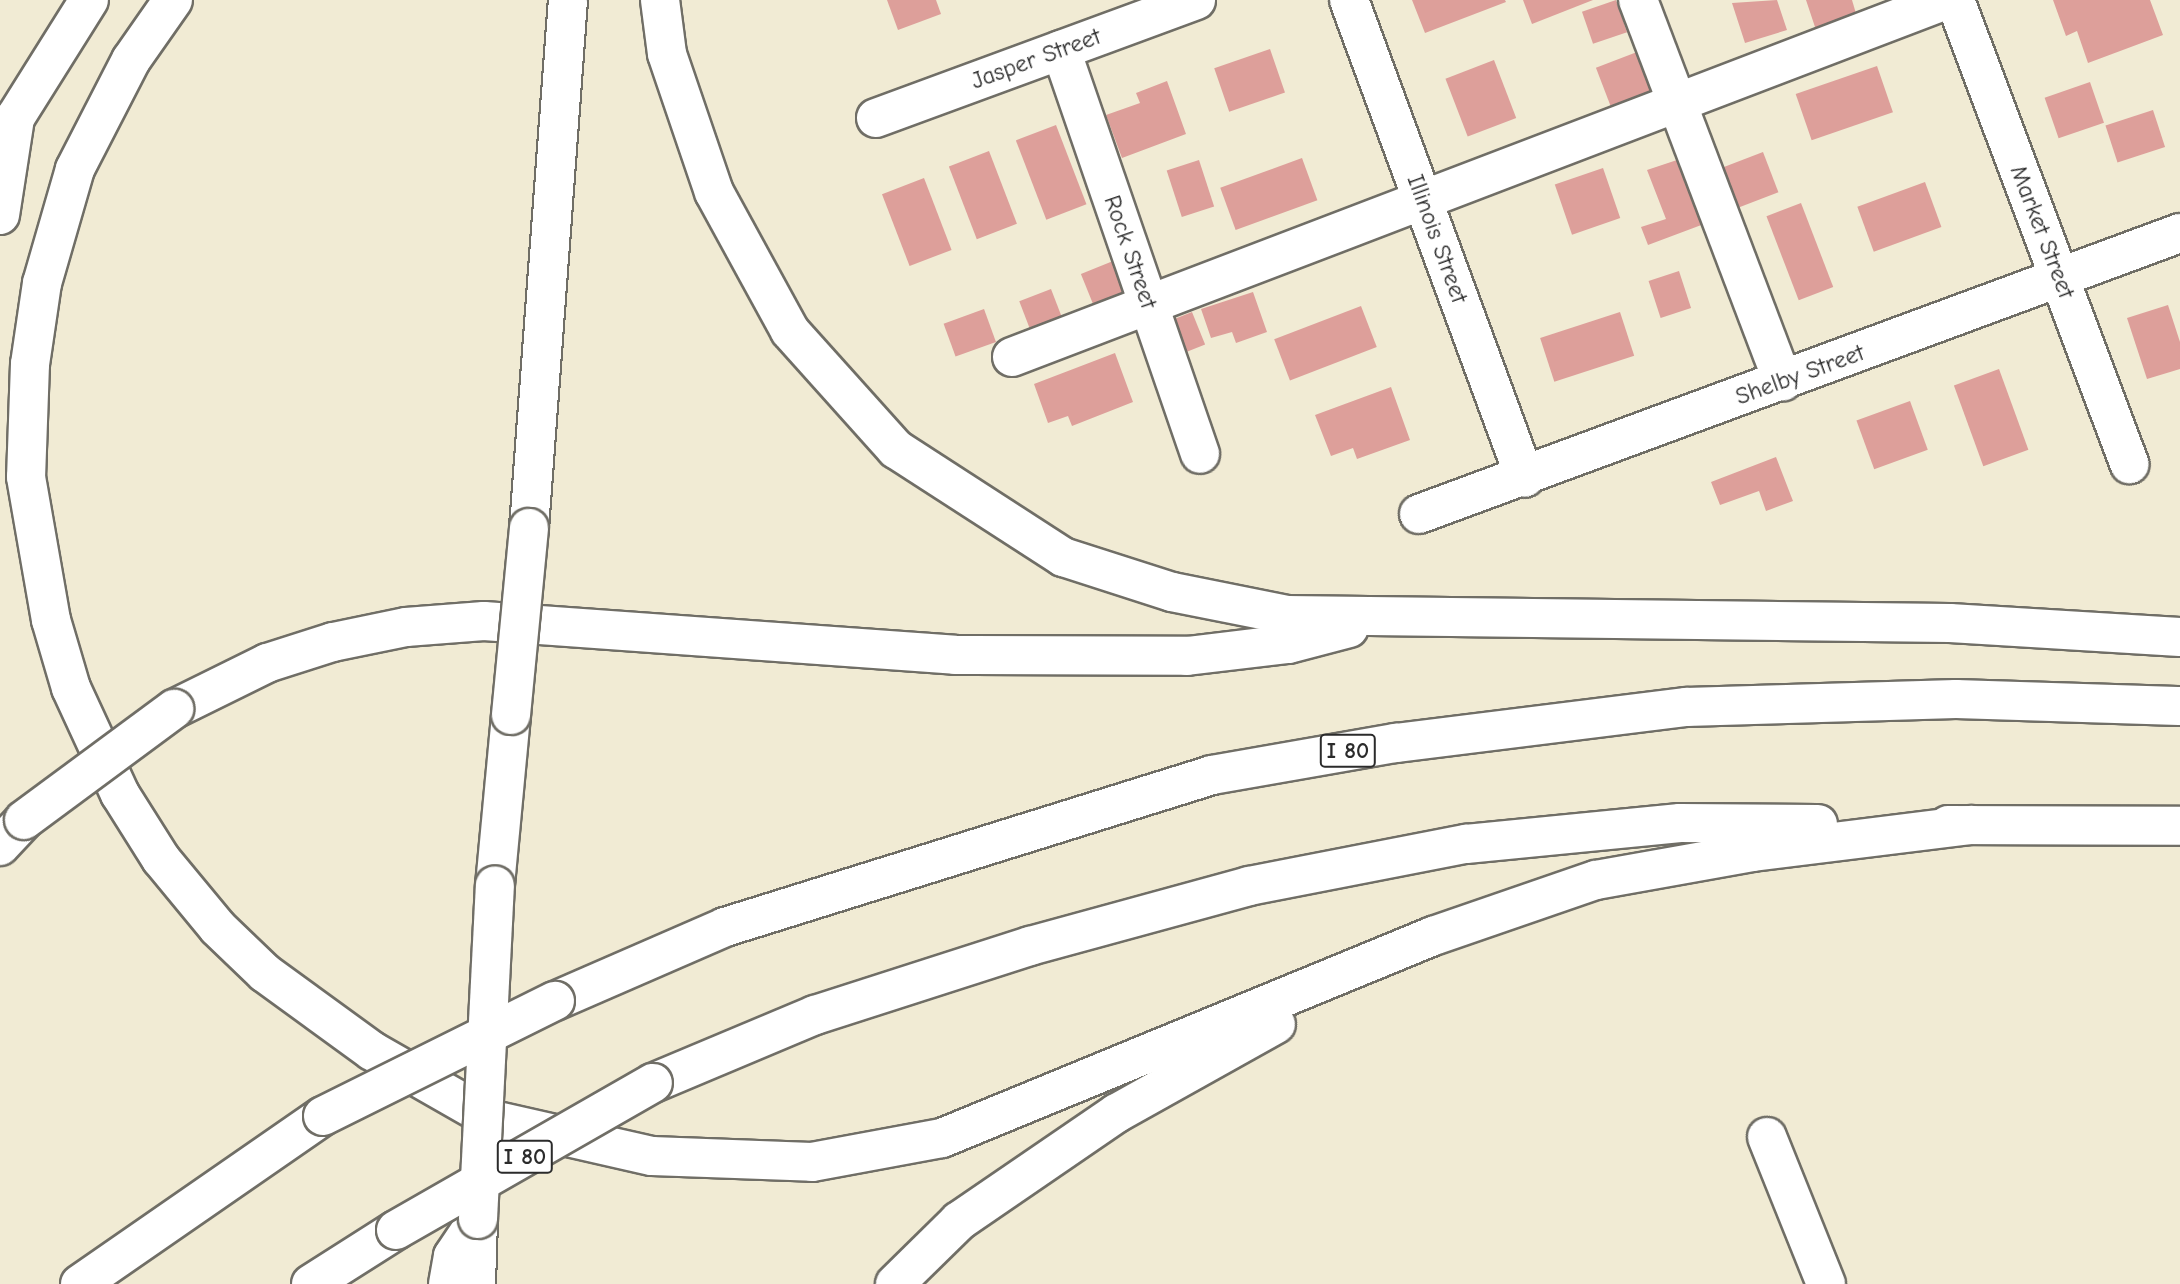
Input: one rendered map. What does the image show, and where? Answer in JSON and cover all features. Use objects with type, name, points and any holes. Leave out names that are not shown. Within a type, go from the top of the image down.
[{"type":"main road","points":[[0,215],[8,134],[89,0]]},
{"type":"main road","points":[[173,0],[131,60],[75,169],[42,283],[30,364],[26,477],[51,620],[71,688],[120,794],[161,859],[265,973],[372,1051],[493,1120],[652,1156],[812,1162],[942,1138],[1433,936],[1596,880],[1753,852],[1971,825]]},
{"type":"main road","points":[[475,1284],[495,885],[530,528],[568,0]]},
{"type":"main road","points":[[660,0],[667,54],[714,192],[790,331],[896,449],[1063,557],[1172,592],[1287,615],[1950,623],[2180,637]]},
{"type":"main road","name":"Jasper Street","points":[[876,118],[1196,0]]},
{"type":"main road","name":"Illinois Street","points":[[1349,0],[1525,478]]},
{"type":"main road","points":[[1639,0],[1674,104],[1783,381]]},
{"type":"main road","points":[[1012,356],[1946,0]]},
{"type":"main road","name":"Market Street","points":[[1955,0],[2129,464]]},
{"type":"main road","name":"Rock Street","points":[[1060,50],[1200,454]]},
{"type":"main road","name":"Shelby Street","points":[[1419,514],[1525,478],[2180,233]]},
{"type":"main road","points":[[12,833],[174,709],[267,663],[419,626],[579,626],[955,655],[1187,656],[1288,644],[1388,618]]},
{"type":"main road","name":"I 80","points":[[80,1284],[323,1116],[555,1001],[725,927],[1212,775],[1396,743],[1686,707],[1956,699],[2180,706]]},
{"type":"main road","name":"I 80","points":[[311,1284],[397,1230],[653,1083],[815,1015],[1030,946],[1249,886],[1411,855],[1680,822],[2180,826]]},
{"type":"main road","points":[[895,1284],[958,1221],[1117,1114],[1433,936]]},
{"type":"main road","points":[[1767,1137],[1826,1284]]},
{"type":"main road","points":[[448,1284],[453,1256],[478,1220]]},
{"type":"building","points":[[887,0],[936,0],[941,14],[898,30]]},
{"type":"building","points":[[1412,0],[1505,0],[1506,2],[1425,33]]},
{"type":"building","points":[[1523,0],[1593,0],[1532,24]]},
{"type":"building","points":[[1616,0],[1627,32],[1593,44],[1582,12]]},
{"type":"building","points":[[1777,0],[1787,30],[1745,43],[1732,3]]},
{"type":"building","points":[[1806,0],[1852,0],[1857,17],[1816,30]]},
{"type":"building","points":[[2053,0],[2150,0],[2163,35],[2088,63],[2077,31],[2066,36]]},
{"type":"building","points":[[1270,49],[1285,92],[1229,112],[1214,68]]},
{"type":"building","points":[[1637,52],[1652,91],[1611,107],[1596,68]]},
{"type":"building","points":[[1494,60],[1516,118],[1468,137],[1445,79]]},
{"type":"building","points":[[1877,66],[1893,112],[1812,140],[1796,94]]},
{"type":"building","points":[[1167,81],[1186,134],[1122,158],[1106,115],[1140,103],[1136,93]]},
{"type":"building","points":[[2090,82],[2104,123],[2059,138],[2045,98]]},
{"type":"building","points":[[2153,110],[2165,147],[2117,163],[2105,125]]},
{"type":"building","points":[[1056,125],[1086,204],[1046,220],[1016,140]]},
{"type":"building","points":[[989,151],[1017,224],[977,239],[949,166]]},
{"type":"building","points":[[1763,152],[1778,192],[1735,209],[1720,168]]},
{"type":"building","points":[[1302,158],[1317,200],[1236,230],[1220,188]]},
{"type":"building","points":[[1680,159],[1704,224],[1648,245],[1641,227],[1666,219],[1647,170]]},
{"type":"building","points":[[1199,160],[1214,207],[1182,217],[1167,171]]},
{"type":"building","points":[[1603,168],[1620,218],[1572,235],[1555,185]]},
{"type":"building","points":[[924,178],[952,250],[910,266],[882,194]]},
{"type":"building","points":[[1925,182],[1941,227],[1874,252],[1857,207]]},
{"type":"building","points":[[1801,203],[1833,287],[1799,300],[1766,216]]},
{"type":"building","points":[[1118,259],[1132,294],[1095,309],[1081,274]]},
{"type":"building","points":[[1679,271],[1691,308],[1661,318],[1649,281]]},
{"type":"building","points":[[1051,289],[1064,323],[1032,335],[1019,301]]},
{"type":"building","points":[[1253,292],[1267,332],[1236,343],[1232,332],[1211,338],[1201,309]]},
{"type":"building","points":[[2168,305],[2180,342],[2180,369],[2147,379],[2127,318]]},
{"type":"building","points":[[1361,306],[1377,347],[1290,380],[1274,339]]},
{"type":"building","points":[[984,309],[996,342],[956,357],[944,324]]},
{"type":"building","points":[[1192,312],[1205,344],[1180,355],[1167,322]]},
{"type":"building","points":[[1620,312],[1634,356],[1554,382],[1540,338]]},
{"type":"building","points":[[1115,353],[1133,402],[1072,426],[1068,416],[1048,423],[1034,384]]},
{"type":"building","points":[[1999,369],[2028,450],[1983,466],[1954,385]]},
{"type":"building","points":[[1391,387],[1410,440],[1357,459],[1353,448],[1331,456],[1315,415]]},
{"type":"building","points":[[1910,401],[1928,450],[1874,469],[1856,420]]},
{"type":"building","points":[[1776,457],[1793,501],[1766,511],[1759,491],[1720,505],[1711,482]]}]
